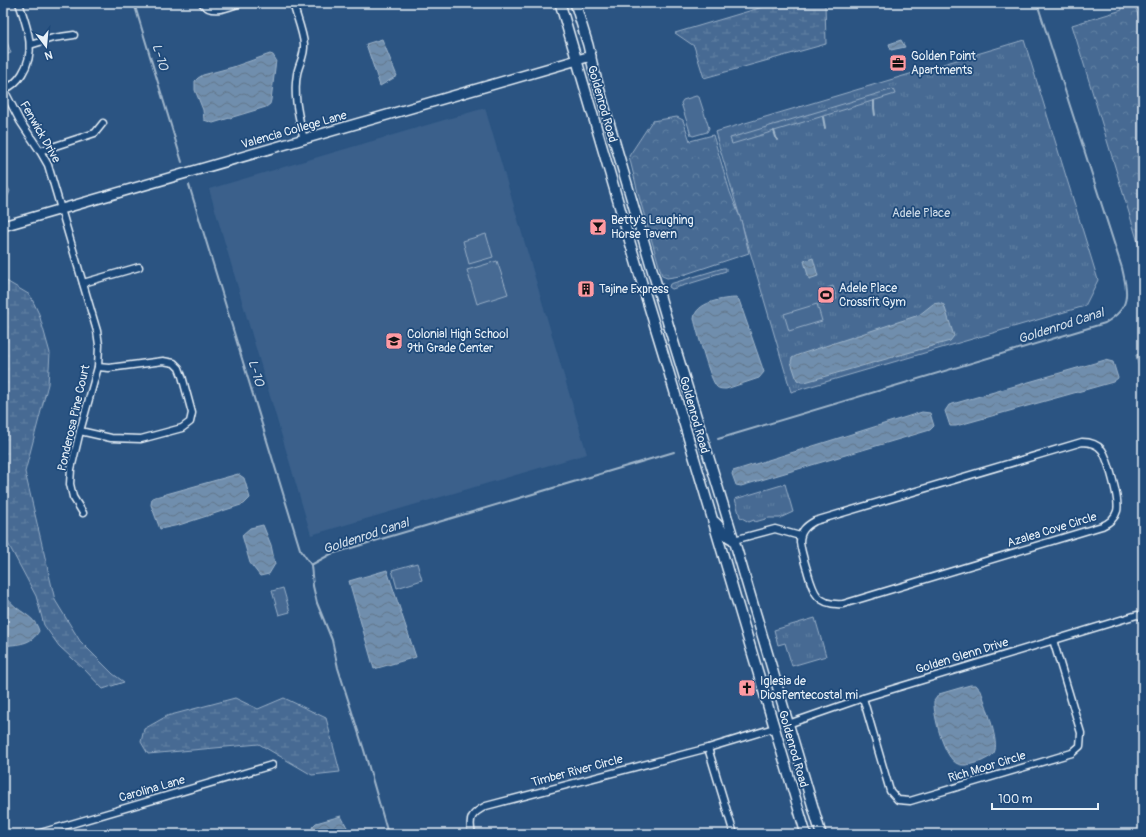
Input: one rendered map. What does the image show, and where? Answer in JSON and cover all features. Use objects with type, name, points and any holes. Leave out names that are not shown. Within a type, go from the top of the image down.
[{"type":"main road","name":"Goldenrod Road","points":[[560,3],[806,834]]},
{"type":"main road","name":"Goldenrod Road","points":[[576,3],[608,119],[821,834]]},
{"type":"main road","name":"Valencia College Lane","points":[[3,226],[591,56]]},
{"type":"main road","points":[[646,297],[660,308],[664,308]]},
{"type":"main road","points":[[712,520],[718,525],[725,535],[734,540]]},
{"type":"main road","points":[[720,546],[730,552],[734,558],[740,560]]},
{"type":"street","points":[[4,90],[17,81],[23,72],[30,53],[27,28],[19,3]]},
{"type":"street","points":[[202,3],[206,7],[213,9],[221,9],[240,3]]},
{"type":"street","points":[[293,3],[304,44],[304,55],[297,71],[295,88],[296,105],[304,140]]},
{"type":"street","points":[[30,45],[53,38],[74,35]]},
{"type":"street","name":"Fenwick Drive","points":[[4,90],[20,121],[48,165],[61,210]]},
{"type":"street","points":[[40,151],[95,133],[103,123]]},
{"type":"street","name":"Ponderosa Pine Court","points":[[61,210],[97,331],[99,345],[98,367],[71,469],[70,484],[73,497],[83,513]]},
{"type":"street","points":[[83,283],[139,267]]},
{"type":"street","points":[[80,431],[111,438],[141,439],[182,428],[188,424],[191,419],[191,409],[182,376],[179,368],[174,363],[163,361],[108,368],[98,367]]},
{"type":"street","name":"Azalea Cove Circle","points":[[1082,442],[1093,444],[1104,454],[1118,504],[1115,516],[1110,522],[1102,526],[843,604],[834,605],[822,601],[813,591],[801,549],[800,536],[802,531],[810,523],[823,518],[1082,442]]},
{"type":"street","points":[[734,540],[775,529],[800,536]]},
{"type":"street","name":"Golden Glenn Drive","points":[[788,724],[863,698],[1053,640],[1137,615],[1143,617]]},
{"type":"street","name":"Rich Moor Circle","points":[[863,698],[890,791],[898,800],[910,801],[1072,753],[1080,746],[1081,733],[1053,640]]},
{"type":"street","name":"Timber River Circle","points":[[472,834],[470,822],[475,811],[486,806],[708,748],[774,728]]},
{"type":"street","points":[[708,748],[734,834]]},
{"type":"street","name":"Carolina Lane","points":[[37,834],[272,765]]},
{"type":"shaded area","points":[[485,108],[587,454],[311,535],[209,189]]},
{"type":"green space","points":[[776,3],[825,3],[826,44],[704,78],[694,46],[675,33]]},
{"type":"green space","points":[[1134,3],[1139,18],[1143,17],[1143,259],[1072,25],[1122,10],[1121,5]]},
{"type":"green space","points":[[3,31],[11,53],[3,56]]},
{"type":"green space","name":"Adele Place","points":[[1024,40],[1098,280],[1085,306],[791,392],[715,132]]},
{"type":"green space","points":[[893,89],[895,94],[732,144],[730,138]]},
{"type":"green space","points":[[696,96],[699,97],[709,128],[707,132],[693,136],[691,135],[681,103],[683,100]]},
{"type":"green space","points":[[677,117],[683,120],[690,141],[713,135],[730,192],[741,220],[749,253],[680,276],[667,278],[662,276],[639,197],[629,156],[652,121]]},
{"type":"green space","points":[[3,179],[10,191],[8,196],[3,198]]},
{"type":"green space","points":[[486,234],[493,257],[469,264],[463,241]]},
{"type":"green space","points":[[497,261],[508,294],[477,304],[467,270]]},
{"type":"green space","points":[[726,268],[726,271],[711,277],[672,289],[669,287],[670,284]]},
{"type":"green space","points":[[3,279],[30,295],[39,314],[50,353],[48,384],[25,472],[55,600],[80,641],[113,674],[124,682],[103,689],[59,646],[44,625],[36,596],[3,534]]},
{"type":"green space","points":[[833,286],[837,299],[831,301],[827,288]]},
{"type":"green space","points":[[817,304],[822,321],[789,331],[784,314]]},
{"type":"green space","points":[[785,484],[793,512],[780,518],[769,518],[755,522],[754,520],[749,522],[740,517],[735,499]]},
{"type":"green space","points":[[417,563],[422,580],[397,588],[392,570]]},
{"type":"green space","points":[[283,588],[290,612],[279,615],[272,591]]},
{"type":"green space","points":[[815,618],[826,656],[792,666],[785,643],[778,645],[774,630]]},
{"type":"green space","points":[[235,698],[258,709],[284,698],[326,718],[340,772],[312,775],[259,744],[148,754],[141,742],[144,729],[167,716]]},
{"type":"water","points":[[382,39],[397,76],[380,86],[366,44]]},
{"type":"water","points":[[901,40],[905,47],[891,50],[889,44]]},
{"type":"water","points":[[270,54],[273,55],[276,60],[270,104],[266,107],[213,123],[204,120],[203,110],[195,90],[195,81],[198,78],[203,75],[233,67]]},
{"type":"water","points":[[813,258],[818,276],[809,279],[804,261]]},
{"type":"water","points":[[737,298],[764,372],[759,378],[726,389],[721,389],[714,383],[694,319],[699,309],[711,302]]},
{"type":"water","points":[[939,303],[944,305],[954,336],[950,341],[805,382],[797,380],[791,362],[792,358],[919,315],[933,304]]},
{"type":"water","points":[[1143,353],[1143,374],[1140,372],[1136,355]]},
{"type":"water","points":[[1105,360],[1113,362],[1118,378],[1113,382],[956,426],[950,426],[945,411],[949,405]]},
{"type":"water","points":[[922,412],[930,413],[934,426],[930,430],[741,486],[736,485],[732,474],[733,471]]},
{"type":"water","points":[[238,474],[244,478],[250,498],[244,504],[179,525],[160,529],[151,505],[152,498]]},
{"type":"water","points":[[263,525],[271,545],[275,564],[269,574],[260,576],[250,563],[242,535],[250,528]]},
{"type":"water","points":[[387,570],[416,657],[374,669],[349,581]]},
{"type":"water","points":[[3,594],[36,623],[39,631],[32,639],[24,643],[3,646]]},
{"type":"water","points":[[970,685],[976,685],[981,691],[993,729],[995,750],[992,755],[982,761],[961,765],[953,760],[944,746],[937,726],[934,701],[939,694]]},
{"type":"water","points":[[341,816],[349,831],[349,834],[315,834],[312,827],[316,823]]},
{"type":"waterway","name":"L-10","points":[[134,3],[182,162]]},
{"type":"waterway","name":"Goldenrod Canal","points":[[718,439],[1105,323],[1119,312],[1126,300],[1126,285],[1122,268],[1037,3]]},
{"type":"waterway","points":[[874,101],[875,115]]},
{"type":"waterway","points":[[823,117],[825,128]]},
{"type":"waterway","points":[[774,131],[777,140]]},
{"type":"waterway","name":"L-10","points":[[189,185],[300,549],[311,565],[313,586],[317,603],[332,640],[338,668],[364,750],[388,834]]},
{"type":"waterway","name":"Goldenrod Canal","points":[[311,565],[331,554],[674,452]]},
{"type":"place","name":"Golden Point Apartments","points":[[898,63]]},
{"type":"place","name":"Betty's Laughing Horse Tavern","points":[[598,227]]},
{"type":"place","name":"Tajine Express","points":[[586,289]]},
{"type":"place","name":"Adele Place Crossfit Gym","points":[[826,295]]},
{"type":"place","name":"Colonial High School 9th Grade Center","points":[[394,341]]},
{"type":"place","name":"Iglesia de DiosPentecostal mi","points":[[747,688]]}]
